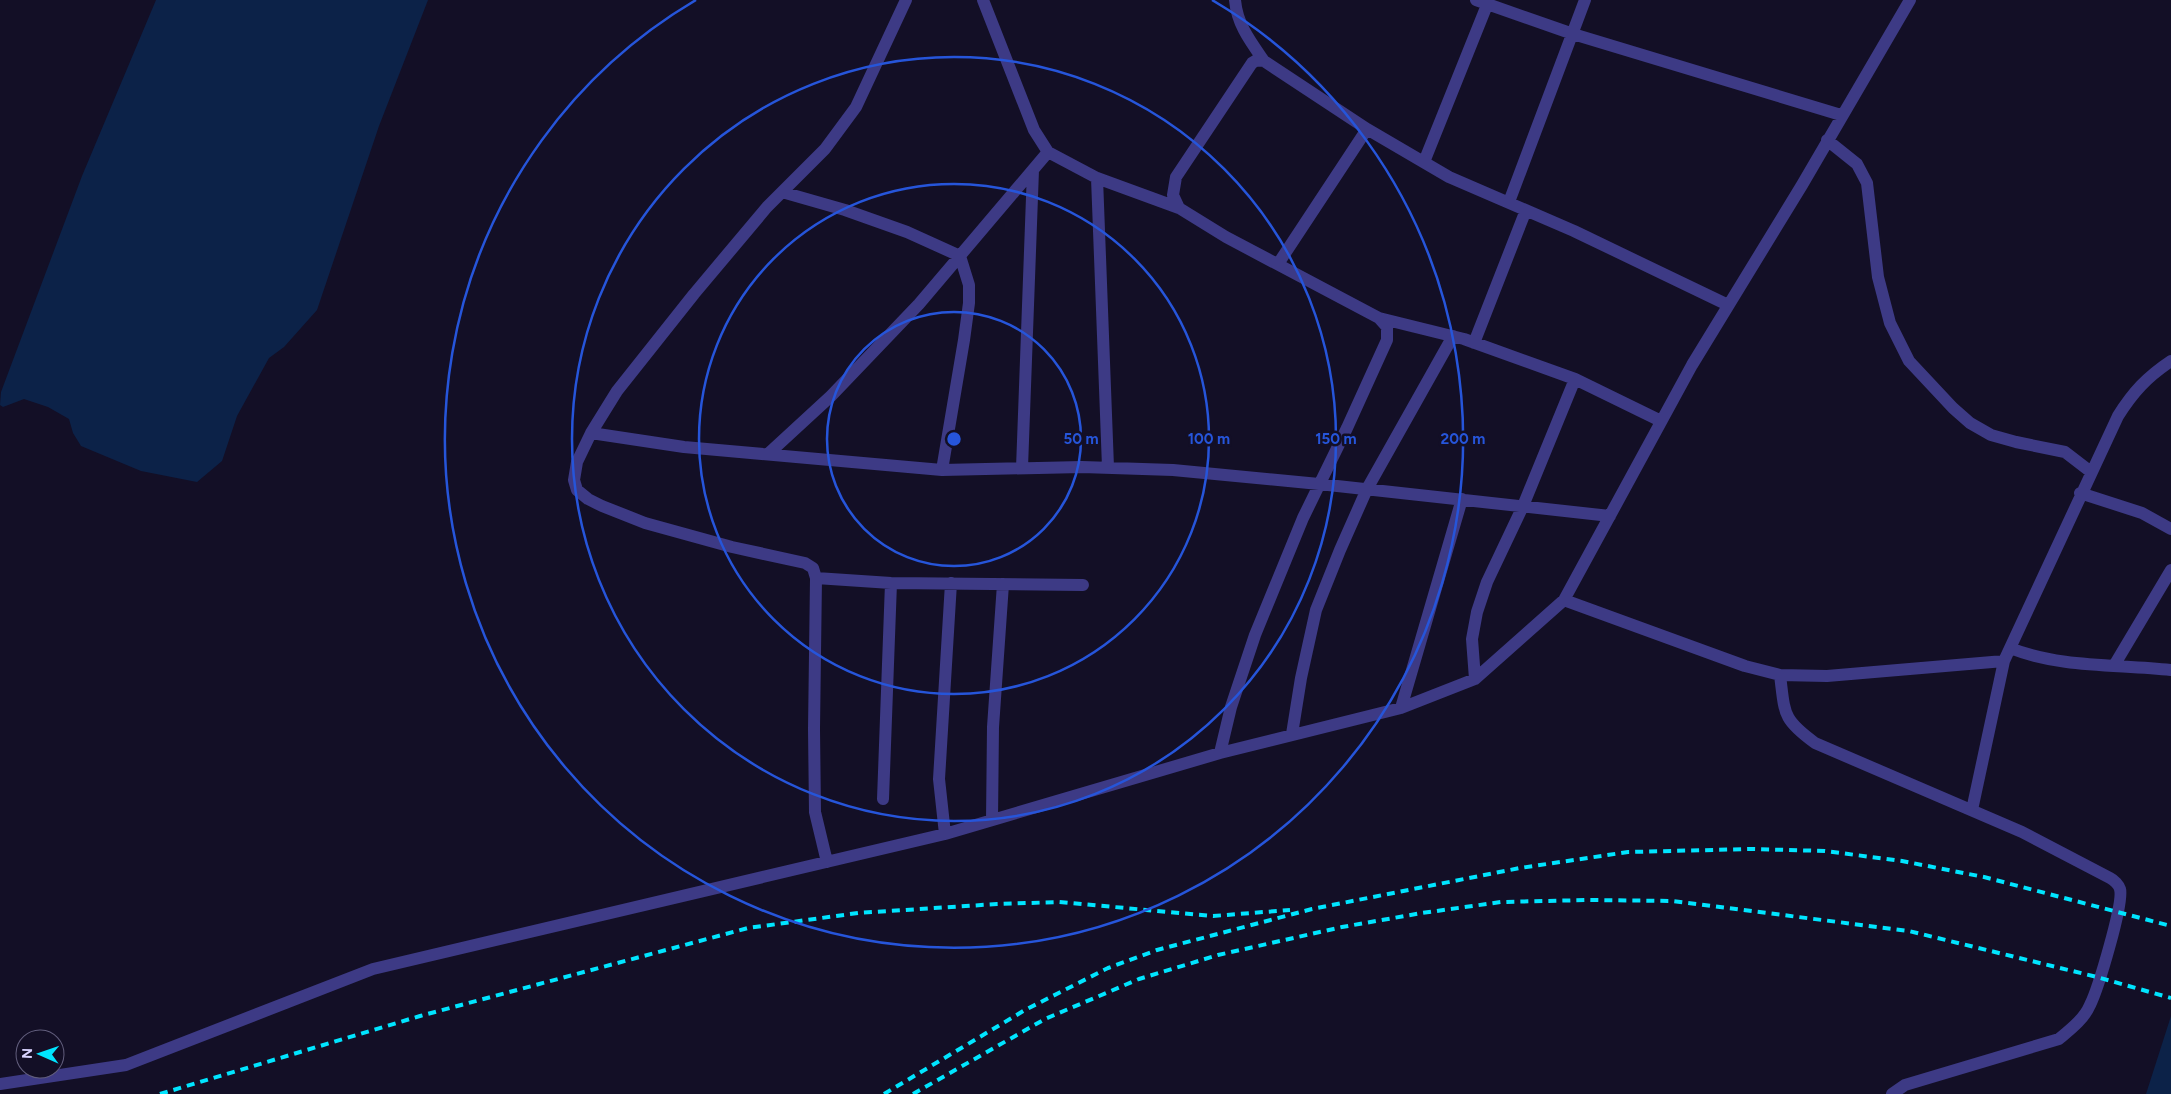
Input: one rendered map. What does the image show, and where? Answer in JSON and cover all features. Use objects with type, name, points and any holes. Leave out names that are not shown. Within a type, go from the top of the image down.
[{"type":"street","points":[[827,862],[820,838],[815,804],[816,578],[813,568],[805,563],[732,547],[645,523],[588,499],[577,490],[574,480],[577,462],[591,433],[617,391],[767,207],[825,149],[856,107],[906,0]]},
{"type":"street","points":[[983,0],[1034,130],[1048,152],[1097,178],[1179,208],[1226,237],[1379,318],[1474,343],[1575,380],[1661,421]]},
{"type":"street","points":[[1235,0],[1236,15],[1264,61],[1367,129],[1449,177],[1574,231],[1728,304]]},
{"type":"street","points":[[1509,202],[1585,0]]},
{"type":"street","points":[[0,1084],[126,1065],[373,969],[945,834],[1220,753],[1401,708],[1474,679],[1564,600],[1661,421],[1728,304],[1910,0]]},
{"type":"street","points":[[1424,162],[1481,2],[1573,34],[1841,115]]},
{"type":"street","points":[[1179,208],[1172,195],[1176,177],[1252,63],[1257,60],[1264,61]]},
{"type":"street","points":[[1278,264],[1367,129]]},
{"type":"street","points":[[1827,140],[1857,164],[1867,183],[1878,277],[1890,323],[1909,361],[1953,408],[1970,423],[1991,435],[2065,452],[2091,472]]},
{"type":"street","points":[[768,454],[831,396],[919,304],[1048,152]]},
{"type":"street","points":[[1022,468],[1033,170]]},
{"type":"street","points":[[1097,178],[1108,467]]},
{"type":"street","points":[[782,192],[845,210],[907,232],[960,256],[969,285],[969,303],[942,470]]},
{"type":"street","points":[[1474,343],[1526,210]]},
{"type":"street","points":[[1220,753],[1231,708],[1255,635],[1303,518],[1387,340],[1387,327],[1379,318]]},
{"type":"street","points":[[1292,734],[1301,678],[1316,610],[1367,489],[1453,336]]},
{"type":"street","points":[[1972,810],[2004,662],[2010,648],[2080,493],[2118,416],[2133,392],[2155,371],[2171,361]]},
{"type":"street","points":[[1474,679],[1472,639],[1477,612],[1487,582],[1523,506],[1575,380]]},
{"type":"street","points":[[591,433],[684,447],[942,470],[1108,467],[1173,470],[1610,516]]},
{"type":"street","points":[[2080,493],[2142,513],[2171,529]]},
{"type":"street","points":[[1401,708],[1462,499]]},
{"type":"street","points":[[2115,664],[2171,570]]},
{"type":"street","points":[[816,578],[891,582],[1083,585]]},
{"type":"street","points":[[883,798],[891,582]]},
{"type":"street","points":[[945,834],[939,779],[951,583]]},
{"type":"street","points":[[992,820],[993,727],[1003,584]]},
{"type":"street","points":[[1564,600],[1744,666],[1780,675],[1826,676],[2004,662]]},
{"type":"street","points":[[2010,648],[2046,659],[2171,670]]},
{"type":"street","points":[[1780,675],[1785,712],[1795,729],[1815,743],[2022,832],[2115,881],[2120,888],[2121,901],[2104,962],[2090,1006],[2078,1023],[2059,1039],[1905,1085],[1892,1094]]},
{"type":"water","points":[[156,0],[428,0],[379,126],[317,310],[284,347],[269,358],[237,416],[222,461],[197,482],[141,471],[81,446],[73,433],[69,419],[48,407],[24,399],[3,407],[0,405],[1,392],[82,176]]},
{"type":"water","points":[[2171,1016],[2171,1094],[2146,1094]]},
{"type":"railway","points":[[884,1094],[1025,1010],[1108,968],[1157,950],[1312,909],[1520,868],[1628,852],[1752,849],[1825,851],[1902,861],[1984,877],[2171,926]]},
{"type":"railway","points":[[913,1094],[1045,1019],[1139,979],[1218,955],[1342,927],[1501,902],[1672,901],[1909,931],[2097,977],[2171,998]]},
{"type":"railway","points":[[160,1094],[420,1016],[748,928],[858,913],[997,904],[1059,902],[1213,916],[1290,910]]}]
